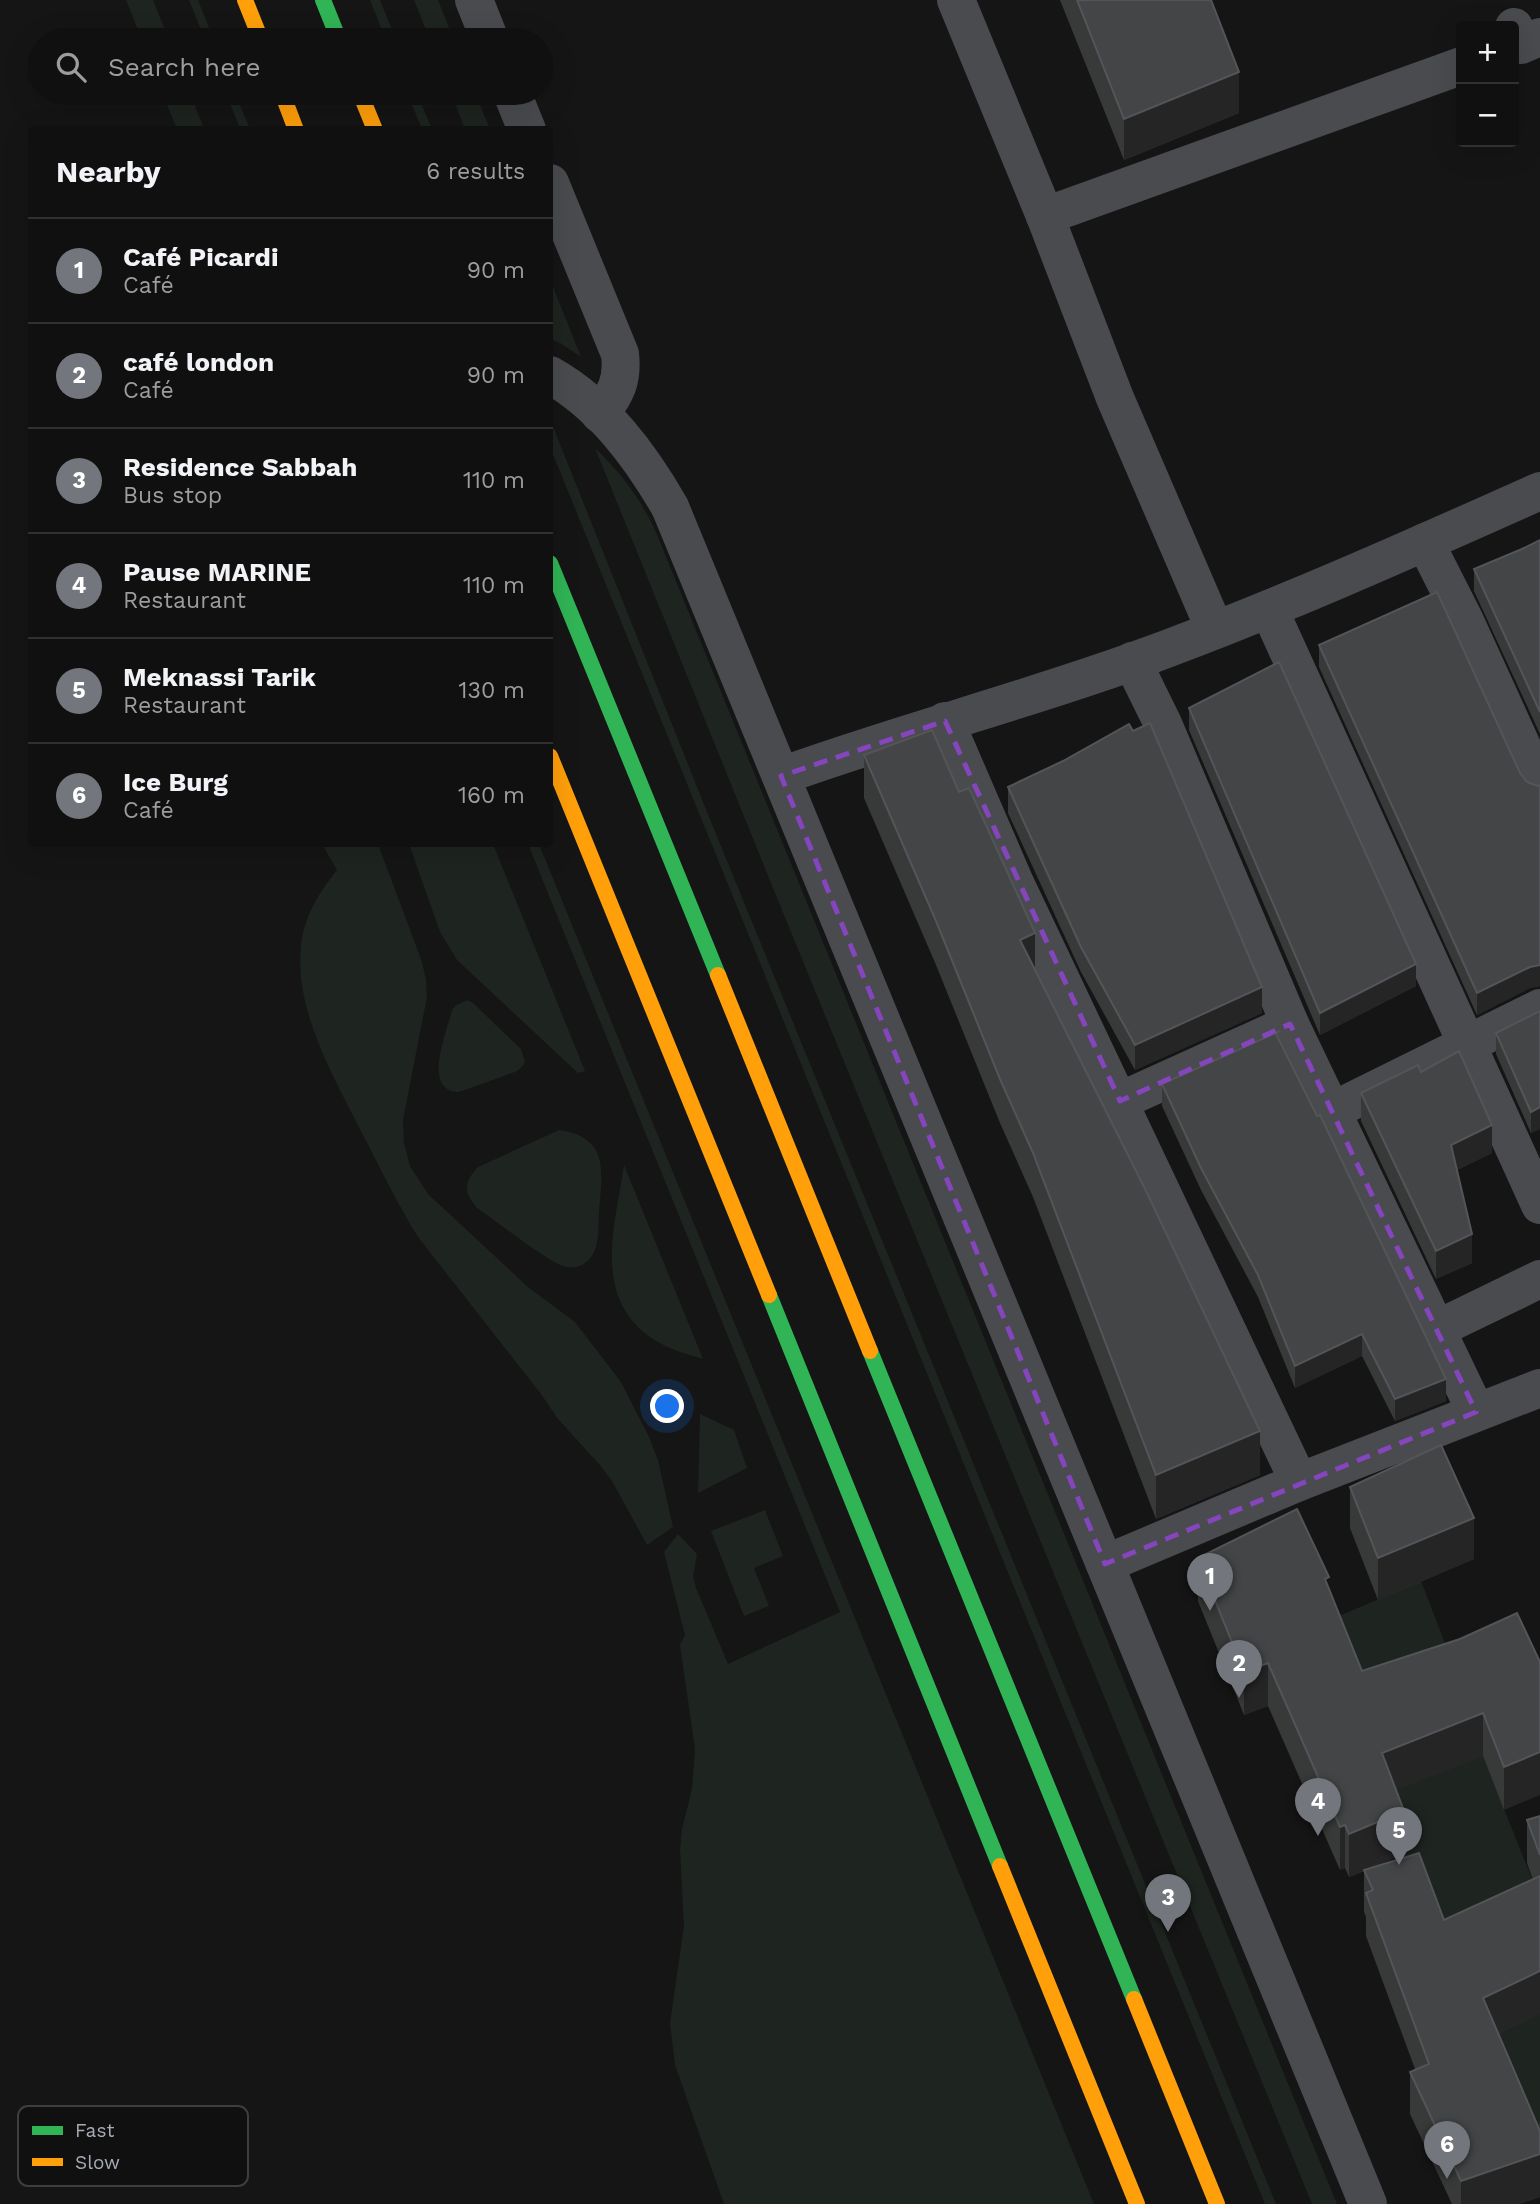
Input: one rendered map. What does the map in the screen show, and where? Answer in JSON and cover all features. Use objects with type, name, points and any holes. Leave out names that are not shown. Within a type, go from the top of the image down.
[{"type":"main road","points":[[245,0],[256,28]]},
{"type":"main road","points":[[323,0],[334,28]]},
{"type":"main road","points":[[287,105],[294,126]]},
{"type":"main road","points":[[365,105],[373,126]]},
{"type":"main road","points":[[553,570],[1217,2204]]},
{"type":"main road","points":[[553,763],[1137,2204]]},
{"type":"street","points":[[474,0],[485,28]]},
{"type":"street","points":[[956,0],[1045,216],[1115,398],[1215,630]]},
{"type":"street","points":[[1503,0],[1520,36]]},
{"type":"street","points":[[1045,216],[1456,68]]},
{"type":"street","points":[[517,105],[525,126]]},
{"type":"street","points":[[553,190],[620,354],[620,382],[615,395],[600,414]]},
{"type":"street","points":[[553,377],[584,398],[628,442],[651,473],[670,507],[1368,2204]]},
{"type":"street","points":[[781,776],[1132,662],[1269,609],[1540,491]]},
{"type":"street","points":[[1425,542],[1465,621],[1540,786]]},
{"type":"street","points":[[1269,609],[1540,1205]]},
{"type":"street","points":[[1132,662],[1163,724],[1290,1024],[1476,1412]]},
{"type":"street","points":[[945,721],[1015,883],[1298,1482]]},
{"type":"street","points":[[1332,1111],[1540,1008]]},
{"type":"street","points":[[1120,1101],[1290,1024]]},
{"type":"street","points":[[1437,1329],[1540,1279]]},
{"type":"street","points":[[1105,1564],[1298,1482],[1540,1388]]},
{"type":"highlighted area","points":[[945,721],[1120,1101],[1290,1024],[1476,1412],[1105,1564],[781,776]]},
{"type":"shaded area","points":[[126,0],[153,0],[164,28],[137,28]]},
{"type":"shaded area","points":[[189,0],[198,0],[209,28],[200,28]]},
{"type":"shaded area","points":[[370,0],[380,0],[391,28],[381,28]]},
{"type":"shaded area","points":[[414,0],[438,0],[449,28],[425,28]]},
{"type":"shaded area","points":[[167,105],[195,105],[203,126],[176,126]]},
{"type":"shaded area","points":[[231,105],[240,105],[249,126],[239,126]]},
{"type":"shaded area","points":[[412,105],[422,105],[431,126],[421,126]]},
{"type":"shaded area","points":[[456,105],[480,105],[489,126],[464,126]]},
{"type":"shaded area","points":[[553,287],[581,357],[553,340]]},
{"type":"shaded area","points":[[553,427],[705,807],[1276,2204],[1265,2204],[553,454]]},
{"type":"shaded area","points":[[595,448],[631,489],[658,537],[1337,2204],[1312,2204]]},
{"type":"shaded area","points":[[324,847],[379,847],[422,962],[427,997],[403,1120],[404,1143],[410,1166],[428,1194],[528,1287],[575,1322],[621,1382],[658,1460],[673,1527],[647,1545],[612,1481],[558,1419],[418,1237],[329,1067],[310,1019],[300,970],[305,925],[318,896],[337,870]]},
{"type":"shaded area","points":[[410,847],[494,847],[585,1071],[578,1073],[457,960],[440,932]]},
{"type":"shaded area","points":[[529,847],[540,847],[1094,2204],[724,2204],[675,2065],[670,2023],[684,1926],[680,1849],[692,1789],[695,1749],[680,1645],[685,1635],[664,1552],[678,1534],[697,1554],[693,1576],[696,1588],[728,1664],[840,1612]]},
{"type":"shaded area","points":[[467,1000],[521,1049],[525,1062],[515,1072],[459,1092],[448,1089],[441,1082],[439,1059],[452,1010]]},
{"type":"shaded area","points":[[559,1130],[587,1140],[595,1148],[601,1170],[597,1244],[588,1261],[574,1267],[559,1264],[522,1241],[477,1208],[467,1192],[470,1177],[478,1167]]},
{"type":"shaded area","points":[[624,1165],[703,1359],[653,1339],[634,1322],[621,1303],[614,1282],[612,1260]]},
{"type":"shaded area","points":[[700,1414],[734,1430],[747,1468],[698,1493]]},
{"type":"shaded area","points":[[765,1510],[783,1556],[754,1568],[769,1606],[744,1616],[711,1531]]},
{"type":"shaded area","points":[[1421,1581],[1460,1682],[1362,1715],[1325,1622]]},
{"type":"shaded area","points":[[1483,1756],[1540,1899],[1444,1963],[1381,1796]]},
{"type":"shaded area","points":[[1540,2014],[1540,2168],[1483,2041]]},
{"type":"building","points":[[1077,0],[1211,0],[1239,72],[1124,119]]},
{"type":"building","points":[[1540,540],[1540,712],[1474,569]]},
{"type":"building","points":[[1437,592],[1520,773],[1527,782],[1540,785],[1540,965],[1530,967],[1477,993],[1319,645]]},
{"type":"building","points":[[1279,662],[1416,964],[1320,1013],[1189,708]]},
{"type":"building","points":[[1150,723],[1262,987],[1135,1045],[1081,947],[1008,787],[1063,761],[1129,724],[1133,731]]},
{"type":"building","points":[[932,730],[959,792],[969,788],[1035,933],[1020,940],[1147,1193],[1260,1431],[1156,1475],[1033,1153],[864,755]]},
{"type":"building","points":[[1540,1011],[1540,1107],[1531,1112],[1496,1033]]},
{"type":"building","points":[[1280,1031],[1276,1034],[1317,1116],[1320,1115],[1446,1379],[1395,1399],[1362,1334],[1295,1366],[1258,1275],[1201,1168],[1162,1084]]},
{"type":"building","points":[[1459,1051],[1492,1125],[1451,1145],[1472,1234],[1436,1251],[1361,1093],[1418,1065],[1421,1072]]},
{"type":"building","points":[[1441,1445],[1474,1518],[1378,1558],[1350,1487]]},
{"type":"building","points":[[1297,1509],[1329,1577],[1325,1579],[1362,1671],[1460,1639],[1517,1613],[1540,1662],[1540,1752],[1504,1767],[1483,1713],[1382,1753],[1404,1811],[1349,1834],[1345,1825],[1340,1827],[1268,1663],[1244,1672],[1198,1558]]},
{"type":"building","points":[[1540,1816],[1540,1855],[1527,1820]]},
{"type":"building","points":[[1419,1853],[1444,1920],[1540,1876],[1540,1971],[1483,1998],[1540,2131],[1540,2154],[1461,2181],[1410,2072],[1429,2064],[1366,1893],[1373,1890],[1364,1870]]},
{"type":"traffic: fast","points":[[323,0],[334,28]]},
{"type":"traffic: fast","points":[[553,570],[718,975]]},
{"type":"traffic: fast","points":[[769,1295],[1000,1866]]},
{"type":"traffic: fast","points":[[870,1351],[1134,1999]]},
{"type":"traffic: slow","points":[[245,0],[256,28]]},
{"type":"traffic: slow","points":[[287,105],[294,126]]},
{"type":"traffic: slow","points":[[365,105],[373,126]]},
{"type":"traffic: slow","points":[[553,763],[769,1295]]},
{"type":"traffic: slow","points":[[718,975],[870,1351]]},
{"type":"traffic: slow","points":[[1000,1866],[1137,2204]]},
{"type":"traffic: slow","points":[[1134,1999],[1217,2204]]},
{"type":"place","name":"Café Picardi","points":[[1210,1611]]},
{"type":"place","name":"café london","points":[[1239,1698]]},
{"type":"place","name":"Pause MARINE","points":[[1318,1836]]},
{"type":"place","name":"Meknassi Tarik","points":[[1399,1865]]},
{"type":"place","name":"Residence Sabbah","points":[[1168,1932]]},
{"type":"place","name":"Ice Burg","points":[[1447,2179]]}]
